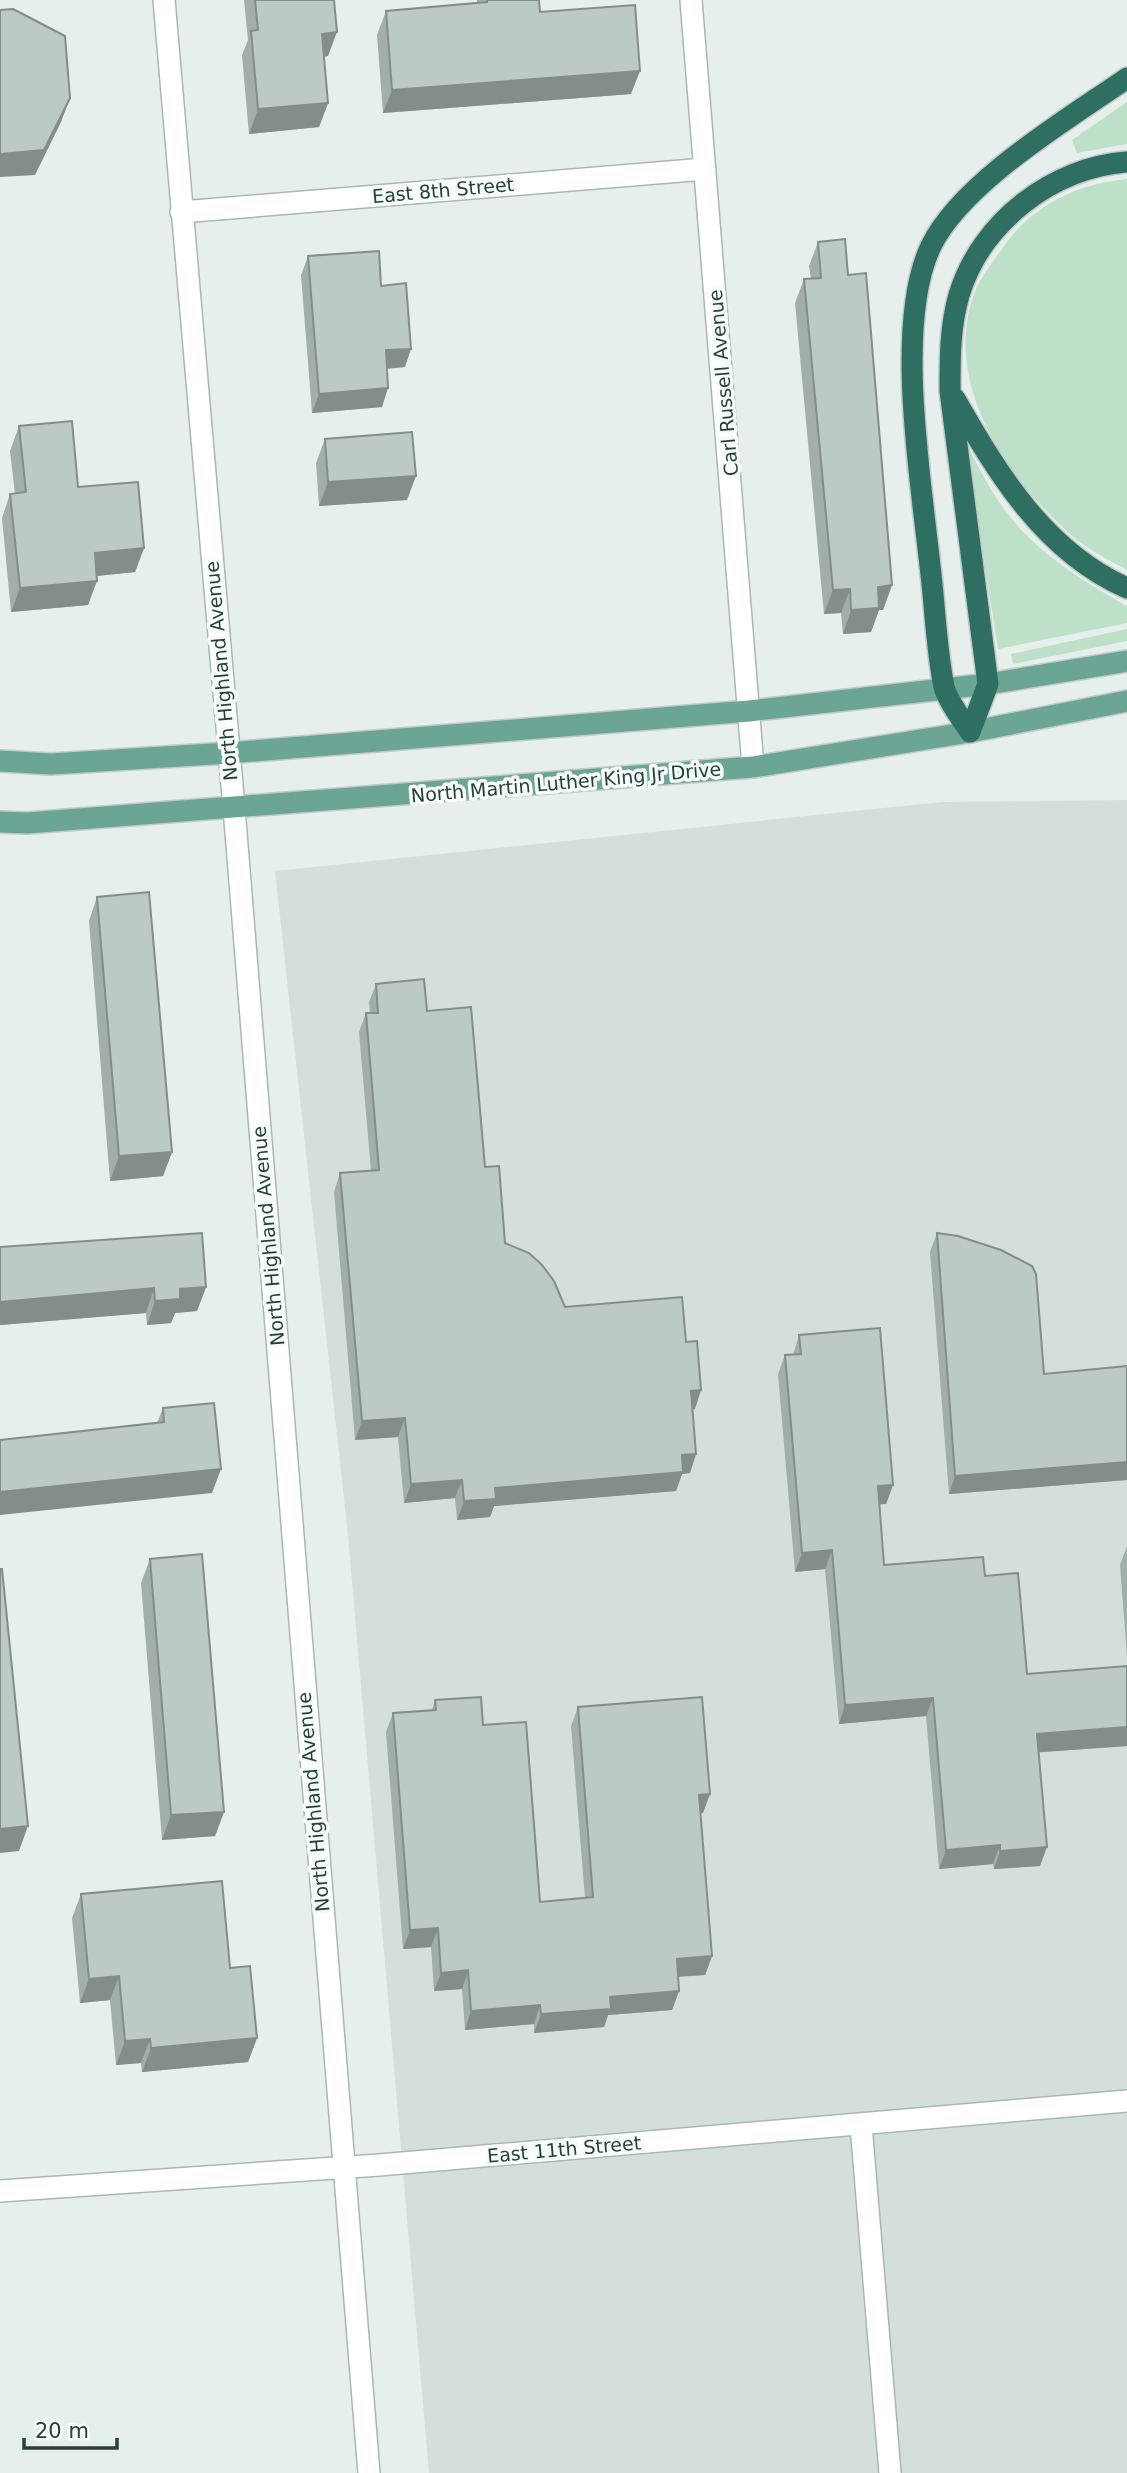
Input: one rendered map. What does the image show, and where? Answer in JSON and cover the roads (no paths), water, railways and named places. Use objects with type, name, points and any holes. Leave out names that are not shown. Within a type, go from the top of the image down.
[{"type":"highway","points":[[970,733],[945,690],[920,477],[912,324],[919,284],[931,246],[975,190],[1016,157],[1127,78]]},
{"type":"highway","points":[[970,733],[988,684],[950,391],[949,349],[959,293],[971,265],[996,230],[1014,210],[1035,193],[1066,177],[1111,163],[1127,162]]},
{"type":"highway","points":[[950,391],[992,464],[1024,507],[1062,545],[1106,579],[1127,588]]},
{"type":"main road","points":[[0,761],[51,764],[228,754],[749,711],[945,690],[1127,661]]},
{"type":"main road","name":"North Martin Luther King Jr Drive","points":[[0,822],[27,823],[234,808],[753,767],[970,733],[1127,701]]},
{"type":"street","name":"North Highland Avenue","points":[[164,0],[234,808],[342,2168],[369,2473]]},
{"type":"street","name":"Carl Russell Avenue","points":[[691,0],[753,767]]},
{"type":"street","name":"East 8th Street","points":[[181,212],[705,169]]},
{"type":"street","name":"East 11th Street","points":[[0,2191],[342,2168],[1127,2101]]},
{"type":"street","points":[[861,2125],[890,2473]]}]
